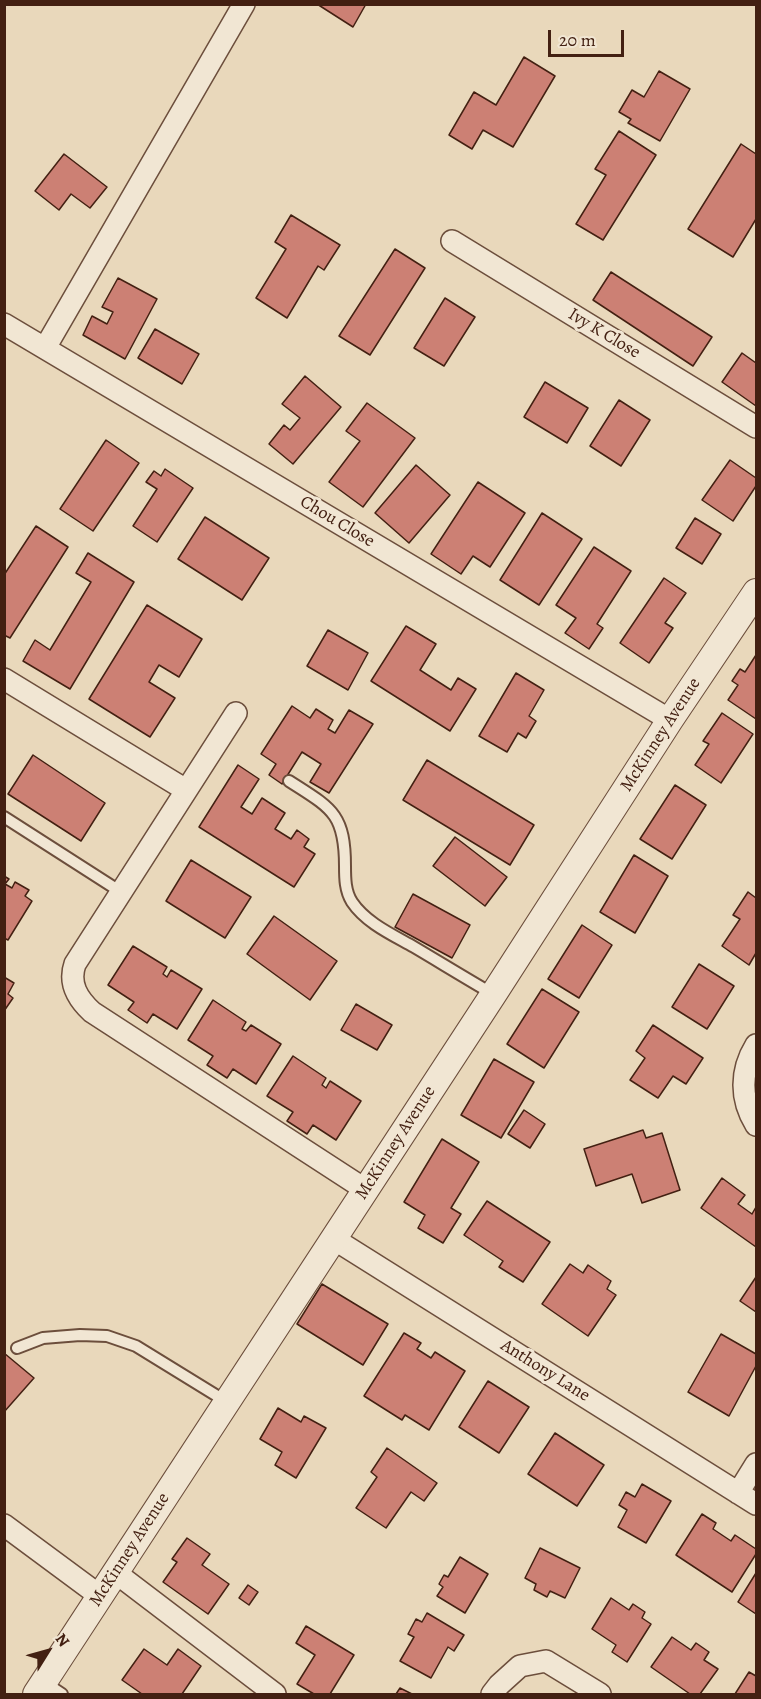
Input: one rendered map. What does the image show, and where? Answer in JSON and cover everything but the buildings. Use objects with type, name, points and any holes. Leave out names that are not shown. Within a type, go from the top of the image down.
[{"type":"street","points":[[45,348],[244,4]]},
{"type":"street","name":"Ivy K Close","points":[[452,241],[756,427]]},
{"type":"street","name":"Chou Close","points":[[4,324],[670,720]]},
{"type":"street","name":"McKinney Avenue","points":[[47,1690],[100,1596],[494,994],[670,720],[756,592]]},
{"type":"street","points":[[4,679],[186,790]]},
{"type":"street","points":[[236,713],[75,964],[72,972],[75,990],[84,1005],[92,1012],[366,1190]]},
{"type":"street","points":[[756,1045],[744,1074],[744,1089],[748,1107],[756,1125]]},
{"type":"street","name":"Anthony Lane","points":[[334,1239],[756,1504]]},
{"type":"street","points":[[738,1492],[756,1464]]},
{"type":"street","points":[[4,1525],[100,1596]]},
{"type":"street","points":[[116,1573],[276,1695]]},
{"type":"street","points":[[492,1695],[499,1685],[520,1666],[546,1661],[600,1695]]},
{"type":"lane","points":[[289,781],[328,808],[342,828],[345,878],[353,903],[378,926],[494,994]]},
{"type":"lane","points":[[4,817],[121,892]]},
{"type":"lane","points":[[17,1348],[43,1338],[80,1335],[107,1336],[136,1346],[227,1402]]}]
